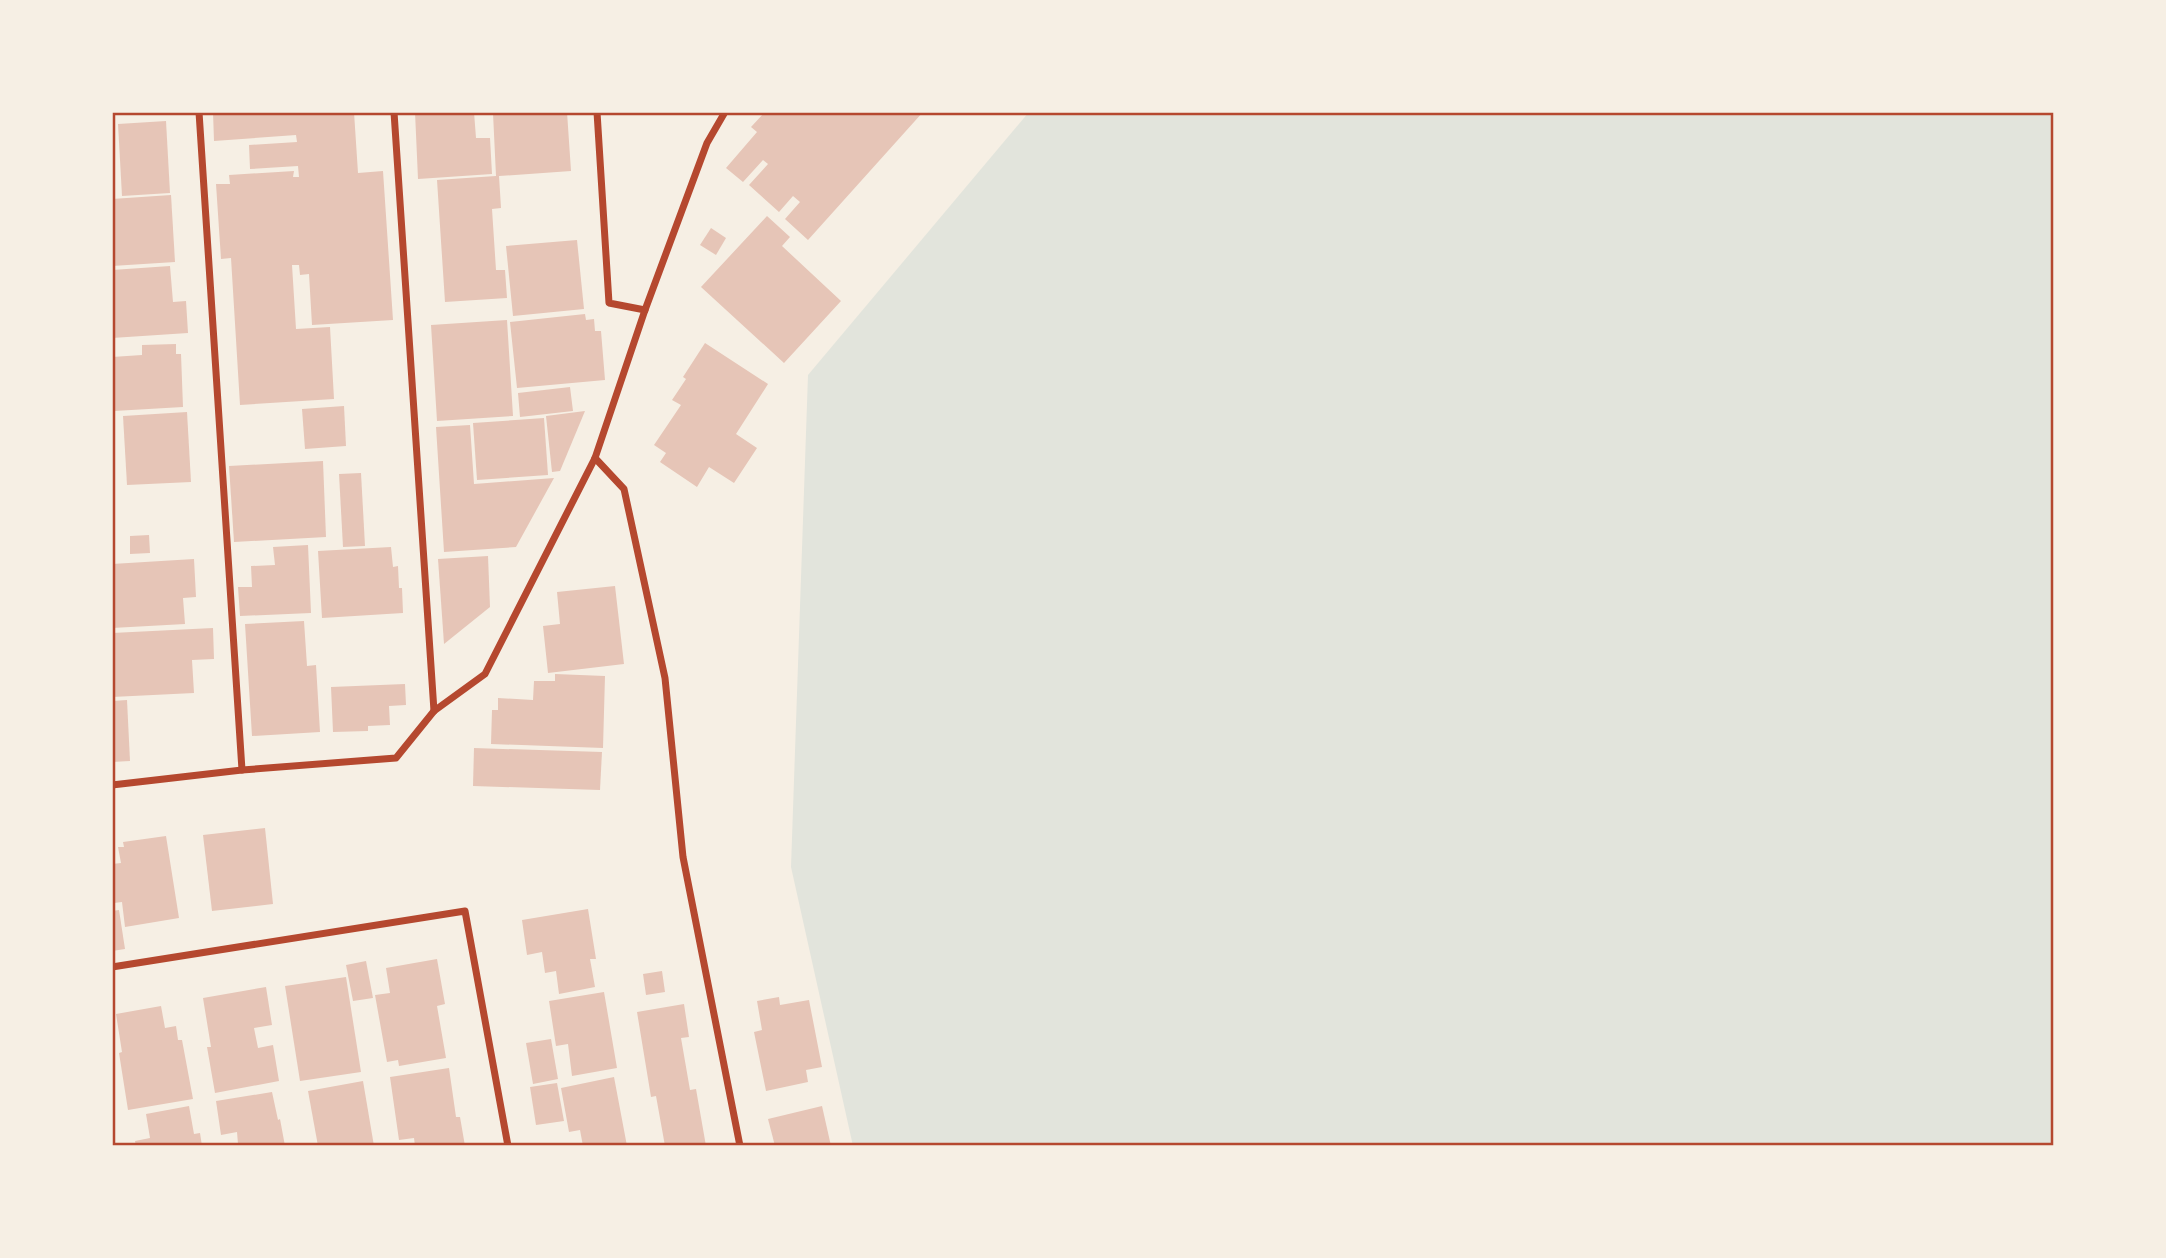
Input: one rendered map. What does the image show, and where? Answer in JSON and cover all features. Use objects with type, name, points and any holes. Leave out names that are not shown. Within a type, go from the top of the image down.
[{"type":"street","points":[[199,112],[242,770]]},
{"type":"street","points":[[394,112],[434,711]]},
{"type":"street","points":[[597,112],[609,303],[645,310]]},
{"type":"street","points":[[112,785],[242,770],[396,758],[434,711],[485,674],[595,458],[706,143],[726,112]]},
{"type":"street","points":[[595,458],[624,489],[662,664],[683,857],[740,1146]]},
{"type":"street","points":[[112,967],[465,911],[508,1146]]},
{"type":"shaded area","points":[[1029,112],[2054,112],[2054,1146],[853,1146],[791,867],[808,375]]},
{"type":"building","points":[[213,112],[354,112],[358,173],[383,171],[393,320],[312,325],[309,274],[300,275],[299,265],[292,265],[296,329],[330,327],[334,399],[240,405],[231,258],[221,259],[216,184],[230,184],[229,175],[294,171],[293,177],[299,177],[298,166],[250,169],[249,145],[297,142],[296,135],[214,141]]},
{"type":"building","points":[[415,112],[474,112],[476,138],[490,138],[492,174],[418,179]]},
{"type":"building","points":[[567,112],[571,171],[499,176],[501,208],[492,209],[496,270],[505,270],[507,298],[445,302],[437,180],[496,176],[493,113]]},
{"type":"building","points":[[765,112],[923,112],[808,240],[785,219],[800,202],[793,196],[779,212],[749,185],[768,164],[763,160],[743,182],[726,168],[757,132],[751,127]]},
{"type":"building","points":[[166,121],[170,193],[122,196],[118,124]]},
{"type":"building","points":[[171,195],[175,262],[112,266],[112,199]]},
{"type":"building","points":[[767,216],[790,237],[782,246],[841,301],[784,363],[701,287]]},
{"type":"building","points":[[711,228],[726,238],[716,255],[700,245]]},
{"type":"building","points":[[577,240],[584,309],[513,316],[506,246]]},
{"type":"building","points":[[170,266],[173,302],[186,301],[188,333],[112,338],[112,270]]},
{"type":"building","points":[[585,314],[586,320],[594,319],[595,331],[601,331],[605,380],[517,388],[510,322]]},
{"type":"building","points":[[507,320],[513,416],[437,421],[431,325]]},
{"type":"building","points":[[705,343],[768,384],[736,434],[757,448],[734,483],[709,467],[697,487],[660,462],[666,453],[654,445],[681,405],[672,400]]},
{"type":"building","points":[[176,344],[176,354],[181,354],[183,407],[114,411],[112,357],[142,355],[142,345]]},
{"type":"building","points":[[570,387],[573,411],[520,417],[518,393]]},
{"type":"building","points":[[344,406],[346,446],[305,449],[302,409]]},
{"type":"building","points":[[585,411],[560,471],[552,472],[546,416]]},
{"type":"building","points":[[187,412],[191,482],[127,485],[123,416]]},
{"type":"building","points":[[544,418],[548,475],[477,480],[473,423]]},
{"type":"building","points":[[470,425],[474,484],[554,478],[516,547],[444,552],[436,427]]},
{"type":"building","points":[[323,461],[326,537],[234,542],[229,466]]},
{"type":"building","points":[[361,473],[365,546],[343,547],[339,474]]},
{"type":"building","points":[[149,535],[150,553],[130,554],[130,536]]},
{"type":"building","points":[[308,545],[311,613],[240,616],[238,587],[252,587],[251,566],[275,565],[273,547]]},
{"type":"building","points":[[391,547],[393,567],[398,566],[399,588],[402,588],[403,613],[322,618],[318,551]]},
{"type":"building","points":[[488,556],[490,607],[444,644],[438,559]]},
{"type":"building","points":[[194,559],[196,597],[183,598],[185,624],[112,628],[112,564]]},
{"type":"building","points":[[615,586],[624,664],[548,673],[543,626],[560,624],[557,592]]},
{"type":"building","points":[[304,621],[307,666],[316,665],[320,732],[252,736],[245,624]]},
{"type":"building","points":[[213,628],[214,659],[192,660],[194,693],[112,697],[112,633]]},
{"type":"building","points":[[555,674],[605,676],[603,748],[491,744],[492,710],[498,710],[498,698],[533,700],[534,681],[555,681]]},
{"type":"building","points":[[405,684],[406,705],[389,706],[390,725],[368,726],[368,731],[333,732],[331,687]]},
{"type":"building","points":[[127,700],[130,761],[112,762],[112,701]]},
{"type":"building","points":[[474,748],[602,752],[600,790],[473,786]]},
{"type":"building","points":[[265,828],[273,904],[212,911],[203,835]]},
{"type":"building","points":[[166,836],[179,918],[125,927],[122,902],[114,903],[112,890],[112,864],[121,863],[118,847],[124,847],[123,842]]},
{"type":"building","points":[[588,909],[596,959],[590,959],[595,987],[559,994],[556,971],[545,973],[542,952],[527,955],[522,920]]},
{"type":"building","points":[[119,910],[125,949],[112,951],[112,911]]},
{"type":"building","points":[[437,959],[445,1004],[437,1006],[446,1058],[399,1066],[398,1060],[387,1062],[375,995],[390,993],[386,968]]},
{"type":"building","points":[[366,961],[373,998],[353,1001],[346,965]]},
{"type":"building","points":[[662,971],[665,992],[646,995],[643,974]]},
{"type":"building","points":[[346,977],[361,1072],[300,1081],[285,986]]},
{"type":"building","points":[[266,987],[272,1025],[254,1028],[258,1048],[273,1045],[279,1081],[215,1093],[207,1047],[211,1047],[203,998]]},
{"type":"building","points":[[604,992],[617,1068],[572,1076],[568,1044],[556,1046],[549,1001]]},
{"type":"building","points":[[779,997],[780,1005],[809,1000],[822,1067],[806,1070],[808,1082],[766,1091],[754,1032],[762,1030],[757,1001]]},
{"type":"building","points":[[684,1004],[689,1037],[681,1038],[690,1090],[696,1089],[706,1146],[665,1146],[656,1096],[651,1097],[637,1012]]},
{"type":"building","points":[[161,1006],[165,1028],[176,1026],[178,1040],[182,1040],[193,1099],[128,1110],[116,1014]]},
{"type":"building","points":[[551,1039],[558,1079],[533,1084],[526,1043]]},
{"type":"building","points":[[449,1068],[456,1117],[460,1117],[465,1146],[415,1146],[414,1138],[399,1140],[390,1077]]},
{"type":"building","points":[[614,1077],[627,1146],[583,1146],[580,1130],[569,1132],[561,1088]]},
{"type":"building","points":[[363,1081],[374,1146],[318,1146],[308,1091]]},
{"type":"building","points":[[557,1083],[564,1121],[536,1125],[530,1087]]},
{"type":"building","points":[[272,1092],[285,1146],[233,1146],[238,1144],[237,1132],[221,1135],[216,1101]]},
{"type":"building","points":[[189,1106],[194,1134],[200,1133],[202,1146],[136,1146],[135,1141],[150,1138],[146,1114]]},
{"type":"building","points":[[822,1106],[831,1146],[775,1146],[768,1119]]}]
